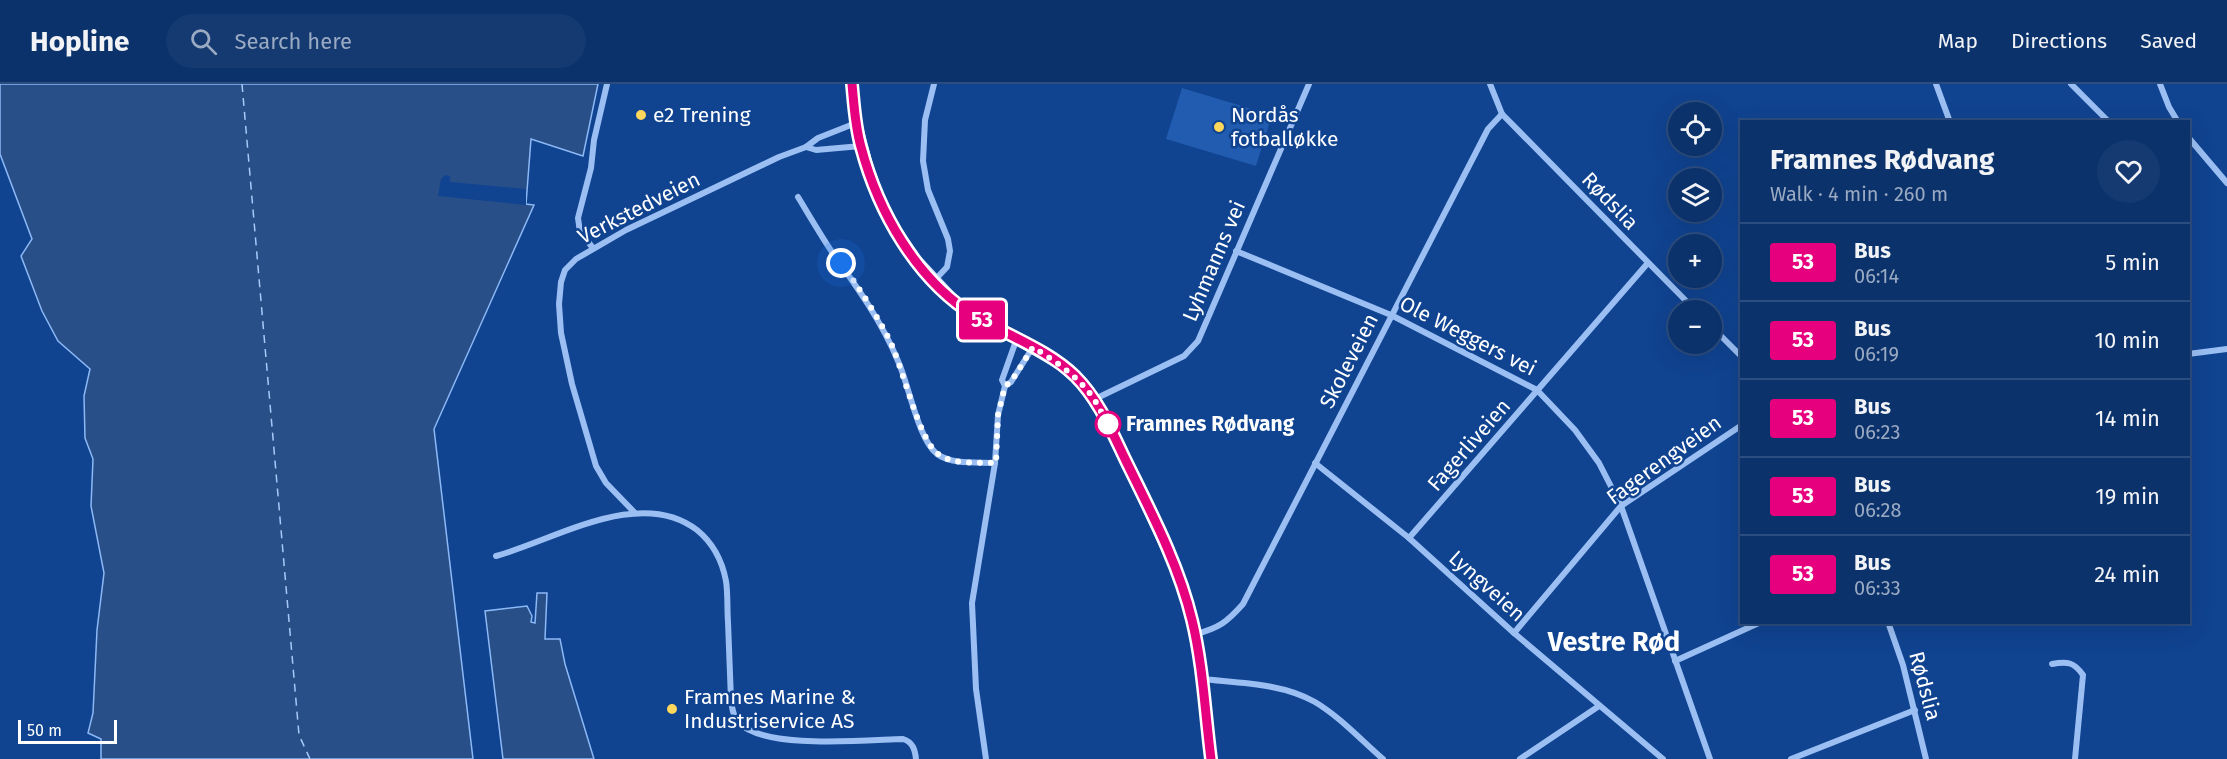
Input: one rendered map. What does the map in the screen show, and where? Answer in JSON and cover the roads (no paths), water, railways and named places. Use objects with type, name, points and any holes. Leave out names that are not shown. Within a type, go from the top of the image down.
[{"type":"main road","points":[[852,84],[861,146],[878,197],[896,231],[934,281],[956,303],[975,316],[1060,364],[1076,377],[1094,399],[1130,468],[1165,546],[1188,606],[1202,679],[1211,759]]},
{"type":"street","points":[[593,248],[580,232],[578,218],[591,168],[594,140],[607,84]]},
{"type":"street","points":[[934,84],[925,120],[923,161],[928,190],[951,251],[947,267],[934,281]]},
{"type":"street","name":"Lyhmanns vei","points":[[1094,399],[1184,356],[1198,341],[1309,84]]},
{"type":"street","points":[[1490,84],[1502,114]]},
{"type":"street","points":[[1936,84],[1949,120]]},
{"type":"street","points":[[2072,84],[2107,120]]},
{"type":"street","points":[[2160,84],[2177,120]]},
{"type":"street","name":"Rødslia","points":[[1502,114],[1685,300]]},
{"type":"street","name":"Skoleveien","points":[[1195,635],[1215,629],[1228,621],[1243,604],[1488,129],[1502,114]]},
{"type":"street","name":"Verkstedveien","points":[[635,513],[606,483],[596,466],[572,384],[561,333],[559,304],[561,282],[566,270],[576,259],[593,248],[713,188],[856,123]]},
{"type":"street","points":[[2190,141],[2227,183]]},
{"type":"street","name":"Verkstedveien","points":[[806,147],[816,150],[861,146]]},
{"type":"street","points":[[798,197],[888,337],[900,364],[926,439],[935,452],[944,458],[954,460],[996,463]]},
{"type":"street","name":"Ole Weggers vei","points":[[1236,251],[1391,315],[1537,390],[1575,430],[1599,463],[1621,506],[1710,759]]},
{"type":"street","name":"Fagerliveien","points":[[1409,538],[1647,264]]},
{"type":"street","points":[[1722,337],[1740,355]]},
{"type":"street","points":[[986,759],[976,689],[972,603],[996,463],[998,415],[1005,386],[1002,380],[1017,338]]},
{"type":"street","points":[[1005,386],[1011,382],[1033,347]]},
{"type":"street","points":[[2190,354],[2227,349]]},
{"type":"street","name":"Fagerengveien","points":[[1514,633],[1621,506],[1740,425]]},
{"type":"street","name":"Lyngveien","points":[[1315,463],[1409,538],[1514,633],[1663,759]]},
{"type":"street","points":[[496,556],[604,519],[635,513],[664,514],[675,517],[698,532],[714,548],[721,562],[726,582],[731,700],[737,722],[748,730],[795,741],[903,739],[909,741],[914,747],[916,759]]},
{"type":"street","points":[[1675,661],[1757,624]]},
{"type":"street","name":"Rødslia","points":[[1889,624],[1916,710],[1926,759]]},
{"type":"street","points":[[2052,664],[2070,662],[2076,665],[2083,675],[2075,759]]},
{"type":"street","points":[[1202,679],[1263,685],[1292,692],[1314,701],[1383,759]]},
{"type":"street","points":[[1520,759],[1599,706]]},
{"type":"street","points":[[1791,759],[1916,710]]},
{"type":"place","name":"e2 Trening","points":[[641,115]]},
{"type":"place","name":"Nordås fotballøkke","points":[[1219,127]]},
{"type":"place","name":"Framnes Rødvang","points":[[1108,424]]},
{"type":"place","name":"Framnes Marine & Industriservice AS","points":[[672,709]]},
{"type":"district","name":"Vestre Rød","points":[[1614,642]]}]
